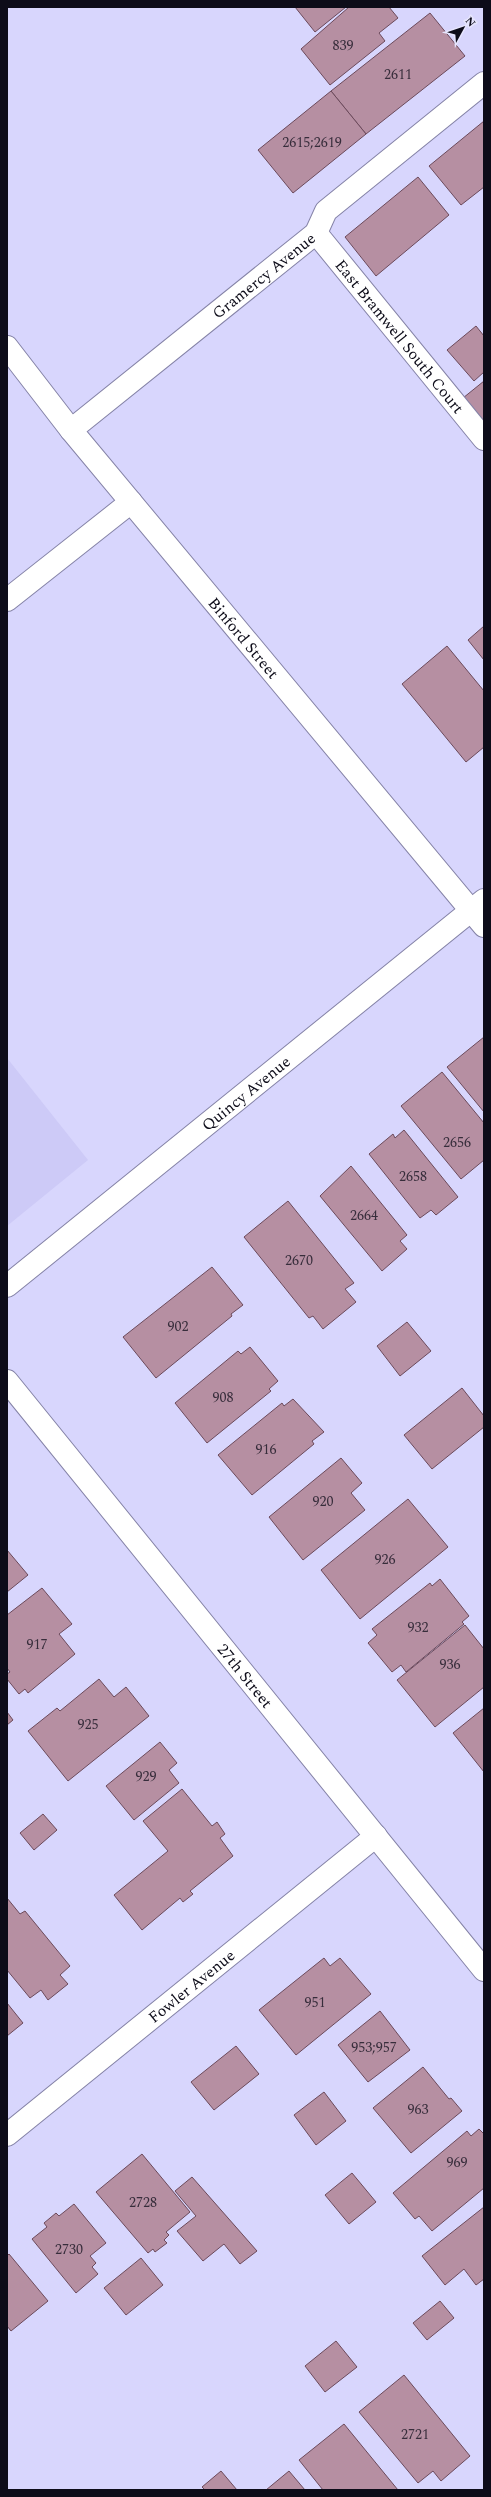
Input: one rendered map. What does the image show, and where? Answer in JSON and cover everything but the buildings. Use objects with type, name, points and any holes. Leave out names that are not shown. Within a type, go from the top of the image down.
[{"type":"street","name":"Gramercy Avenue","points":[[71,430],[316,233],[326,211],[484,83]]},
{"type":"street","name":"East Bramwell South Court","points":[[316,233],[484,439]]},
{"type":"street","name":"Binford Street","points":[[7,347],[71,430],[131,502],[479,913]]},
{"type":"street","points":[[7,600],[131,502]]},
{"type":"street","name":"Quincy Avenue","points":[[7,1286],[479,913]]},
{"type":"street","name":"27th Street","points":[[7,1381],[484,1970]]},
{"type":"street","name":"Fowler Avenue","points":[[7,2135],[376,1836]]},
{"type":"shaded area","points":[[7,1058],[88,1160],[7,1226]]}]
